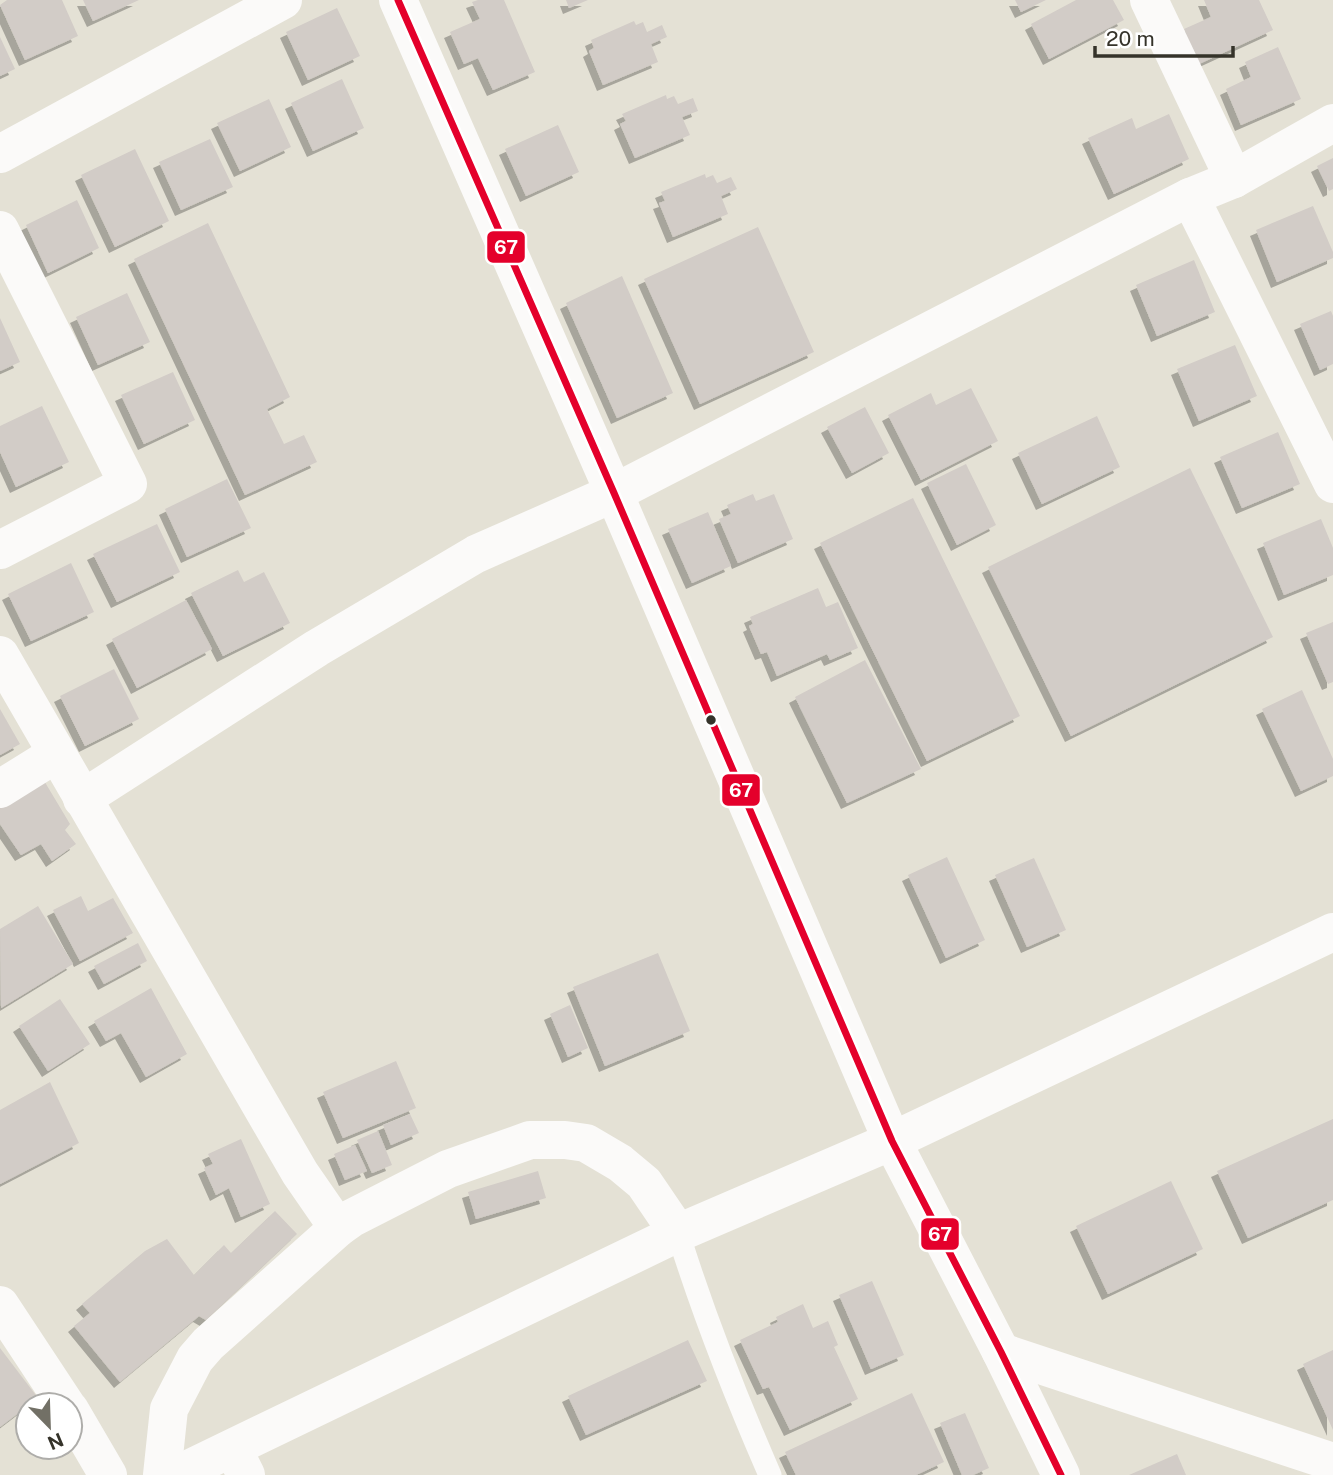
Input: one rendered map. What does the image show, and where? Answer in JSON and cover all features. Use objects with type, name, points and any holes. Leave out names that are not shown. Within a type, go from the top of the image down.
[{"type":"street","points":[[0,154],[283,0]]},
{"type":"street","points":[[398,0],[614,493],[892,1141],[1001,1352],[1053,1473]]},
{"type":"street","points":[[1149,0],[1234,179]]},
{"type":"street","points":[[82,799],[317,648],[476,554],[614,493],[1190,197],[1234,179],[1333,123]]},
{"type":"street","points":[[1190,197],[1333,484]]},
{"type":"street","points":[[0,230],[128,484],[0,550]]},
{"type":"street","points":[[0,655],[300,1173],[338,1228]]},
{"type":"street","points":[[0,789],[56,754]]},
{"type":"street","points":[[176,1475],[239,1462],[678,1233],[892,1141],[1333,932]]},
{"type":"street","points":[[162,1475],[169,1409],[194,1359],[208,1344],[338,1228],[352,1218],[448,1169],[530,1140],[586,1143],[620,1163],[644,1182],[678,1233]]},
{"type":"street","points":[[0,1305],[57,1391]]},
{"type":"street","points":[[1001,1352],[1333,1462]]},
{"type":"street","points":[[84,1434],[108,1475]]},
{"type":"lane","points":[[678,1233],[705,1317],[770,1475]]},
{"type":"building","points":[[7,0],[62,0],[78,36],[25,60],[0,5]]},
{"type":"building","points":[[83,0],[139,0],[93,21]]},
{"type":"building","points":[[504,0],[535,72],[493,90],[478,58],[464,64],[450,32],[480,19],[472,2]]},
{"type":"building","points":[[566,0],[588,0],[569,8]]},
{"type":"building","points":[[1015,0],[1046,0],[1021,12]]},
{"type":"building","points":[[1076,0],[1113,0],[1124,20],[1049,59],[1031,24]]},
{"type":"building","points":[[1204,0],[1259,0],[1273,30],[1199,64],[1184,29],[1211,17]]},
{"type":"building","points":[[337,8],[360,56],[308,80],[286,32]]},
{"type":"building","points":[[634,21],[636,25],[643,22],[647,32],[662,25],[667,37],[651,44],[658,62],[603,85],[589,51],[594,48],[591,40]]},
{"type":"building","points":[[0,37],[15,69],[0,76]]},
{"type":"building","points":[[1278,47],[1301,99],[1241,125],[1226,89],[1251,77],[1245,62]]},
{"type":"building","points":[[342,79],[364,128],[313,151],[291,103]]},
{"type":"building","points":[[666,95],[667,99],[674,96],[678,104],[693,98],[698,111],[682,117],[690,135],[635,158],[620,124],[626,121],[622,114]]},
{"type":"building","points":[[269,99],[291,147],[240,171],[217,123]]},
{"type":"building","points":[[1169,114],[1189,159],[1114,194],[1088,138],[1132,118],[1136,129]]},
{"type":"building","points":[[558,125],[579,172],[526,196],[505,149]]},
{"type":"building","points":[[210,139],[233,187],[181,210],[159,162]]},
{"type":"building","points":[[135,149],[169,221],[115,247],[81,175]]},
{"type":"building","points":[[1333,158],[1333,189],[1329,191],[1317,166]]},
{"type":"building","points":[[705,174],[706,178],[713,175],[717,183],[731,177],[737,189],[721,196],[728,214],[673,237],[659,203],[665,201],[661,192]]},
{"type":"building","points":[[77,200],[99,248],[48,273],[26,225]]},
{"type":"building","points":[[1313,206],[1333,252],[1333,258],[1277,282],[1256,230]]},
{"type":"building","points":[[208,223],[290,397],[267,409],[284,444],[304,435],[317,462],[245,495],[134,259]]},
{"type":"building","points":[[758,227],[814,352],[700,404],[644,279]]},
{"type":"building","points":[[1194,260],[1215,312],[1157,336],[1136,285]]},
{"type":"building","points":[[622,276],[673,393],[617,418],[566,303]]},
{"type":"building","points":[[127,293],[150,342],[98,365],[76,317]]},
{"type":"building","points":[[1331,311],[1333,364],[1320,370],[1300,324]]},
{"type":"building","points":[[0,318],[20,362],[0,371]]},
{"type":"building","points":[[1235,345],[1257,396],[1199,421],[1177,369]]},
{"type":"building","points":[[173,372],[195,420],[144,444],[121,395]]},
{"type":"building","points":[[971,388],[998,441],[921,480],[888,415],[931,393],[936,405]]},
{"type":"building","points":[[42,406],[69,462],[16,487],[0,452],[0,426]]},
{"type":"building","points":[[865,407],[889,453],[852,473],[827,427]]},
{"type":"building","points":[[1097,416],[1120,467],[1042,504],[1018,453]]},
{"type":"building","points":[[1278,432],[1300,484],[1242,508],[1220,457]]},
{"type":"building","points":[[966,464],[996,525],[957,545],[927,483]]},
{"type":"building","points":[[1190,468],[1273,637],[1071,736],[988,567]]},
{"type":"building","points":[[227,479],[251,528],[187,557],[165,509]]},
{"type":"building","points":[[753,494],[756,501],[774,494],[793,539],[738,563],[719,519],[731,514],[727,505]]},
{"type":"building","points":[[913,498],[1020,716],[927,761],[820,543]]},
{"type":"building","points":[[708,512],[731,566],[692,583],[668,529]]},
{"type":"building","points":[[1321,519],[1333,548],[1333,575],[1284,595],[1263,543]]},
{"type":"building","points":[[157,524],[180,572],[117,602],[93,554]]},
{"type":"building","points":[[71,563],[94,612],[31,641],[8,594]]},
{"type":"building","points":[[238,570],[244,582],[264,572],[290,623],[223,656],[191,593]]},
{"type":"building","points":[[818,588],[826,607],[838,602],[858,648],[830,660],[827,654],[777,676],[767,652],[761,654],[749,626],[753,624],[750,617]]},
{"type":"building","points":[[186,600],[212,649],[137,688],[112,639]]},
{"type":"building","points":[[1333,622],[1333,682],[1328,684],[1306,633]]},
{"type":"building","points":[[865,660],[921,769],[847,803],[795,697]]},
{"type":"building","points":[[114,669],[139,719],[85,746],[60,696]]},
{"type":"building","points":[[1302,690],[1333,759],[1333,776],[1301,791],[1262,709]]},
{"type":"building","points":[[0,709],[20,744],[0,755]]},
{"type":"building","points":[[43,779],[70,824],[65,830],[76,844],[52,861],[41,844],[21,855],[0,824],[0,805]]},
{"type":"building","points":[[947,857],[985,940],[946,958],[908,875]]},
{"type":"building","points":[[1034,858],[1066,930],[1027,947],[995,875]]},
{"type":"building","points":[[81,896],[88,911],[113,898],[133,933],[80,961],[53,910]]},
{"type":"building","points":[[38,906],[73,964],[1,1008],[0,929]]},
{"type":"building","points":[[138,943],[147,961],[104,984],[94,966]]},
{"type":"building","points":[[658,953],[690,1031],[605,1066],[573,987]]},
{"type":"building","points":[[151,988],[187,1054],[146,1077],[121,1033],[106,1041],[94,1021]]},
{"type":"building","points":[[60,999],[90,1044],[48,1071],[19,1026]]},
{"type":"building","points":[[570,1005],[588,1048],[568,1057],[550,1014]]},
{"type":"building","points":[[396,1061],[416,1108],[343,1138],[323,1092]]},
{"type":"building","points":[[50,1082],[79,1143],[0,1184],[0,1110]]},
{"type":"building","points":[[410,1114],[419,1133],[391,1145],[383,1125]]},
{"type":"building","points":[[1333,1119],[1333,1200],[1248,1238],[1217,1171]]},
{"type":"building","points":[[378,1131],[392,1165],[372,1173],[357,1140]]},
{"type":"building","points":[[241,1139],[270,1204],[241,1217],[229,1188],[216,1195],[204,1168],[213,1164],[208,1154]]},
{"type":"building","points":[[355,1145],[367,1171],[345,1180],[334,1154]]},
{"type":"building","points":[[538,1171],[546,1198],[476,1219],[468,1192]]},
{"type":"building","points":[[1171,1181],[1203,1249],[1108,1294],[1076,1226]]},
{"type":"building","points":[[275,1211],[297,1234],[206,1320],[199,1316],[120,1382],[74,1326],[90,1313],[82,1304],[145,1251],[167,1239],[194,1275],[224,1245],[231,1253]]},
{"type":"building","points":[[872,1281],[904,1355],[871,1369],[839,1295]]},
{"type":"building","points":[[803,1304],[813,1328],[828,1321],[838,1345],[834,1347],[858,1399],[790,1430],[769,1387],[763,1389],[740,1340],[778,1322],[776,1317]]},
{"type":"building","points":[[688,1340],[707,1381],[586,1435],[568,1396]]},
{"type":"building","points":[[0,1348],[33,1391],[14,1391],[14,1416],[0,1427]]},
{"type":"building","points":[[1333,1350],[1333,1430],[1303,1364]]},
{"type":"building","points":[[912,1393],[944,1462],[916,1475],[796,1475],[785,1452]]},
{"type":"building","points":[[965,1413],[989,1468],[973,1475],[962,1475],[940,1423]]},
{"type":"building","points":[[1177,1454],[1186,1475],[1129,1475]]},
{"type":"transit line","name":"67","points":[[398,0],[614,493],[892,1141],[1061,1475]]}]
